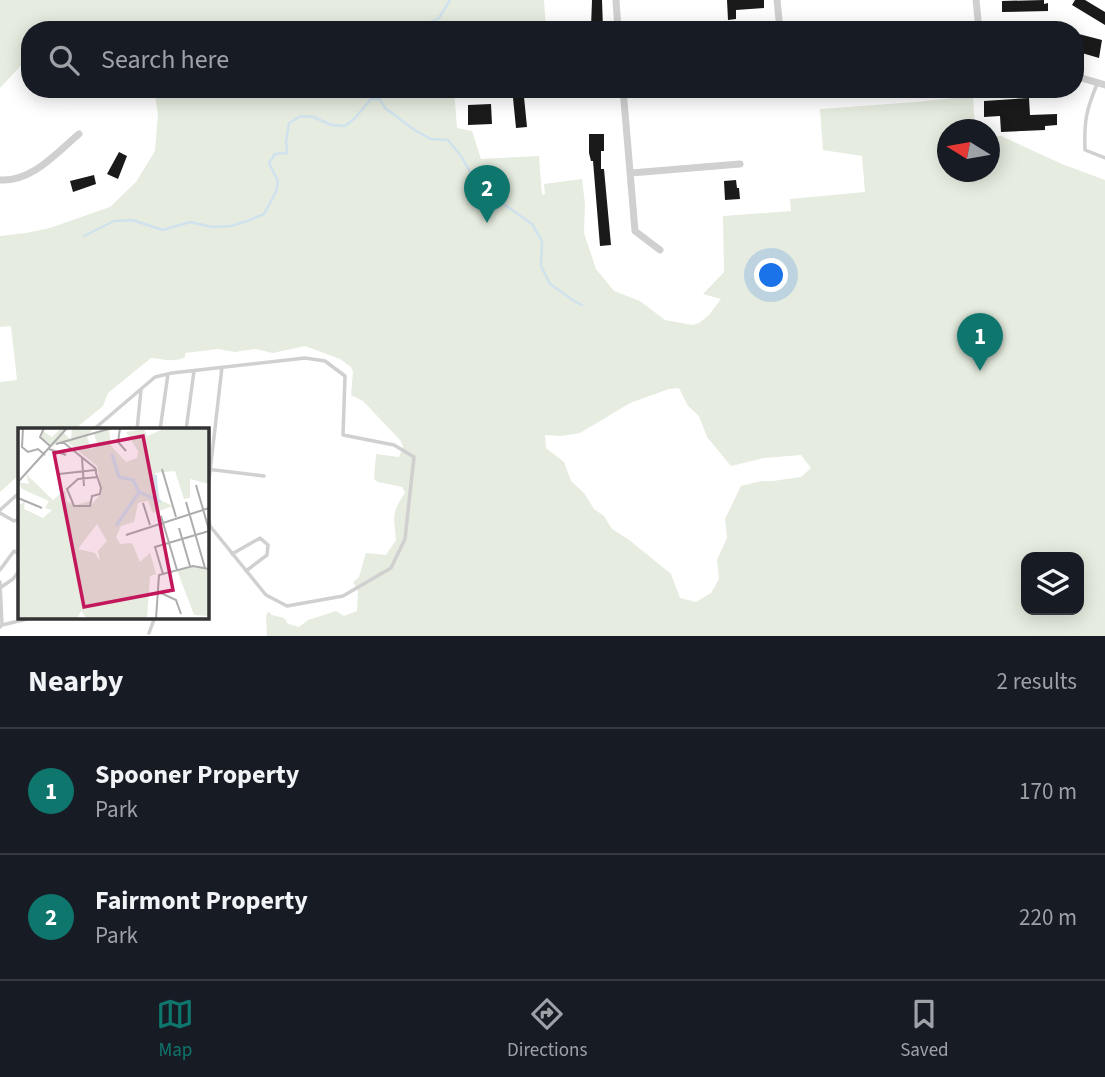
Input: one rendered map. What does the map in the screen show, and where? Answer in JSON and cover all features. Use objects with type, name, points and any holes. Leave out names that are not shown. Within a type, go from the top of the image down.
[{"type":"street","points":[[616,0],[617,21]]},
{"type":"street","points":[[777,0],[779,21]]},
{"type":"street","points":[[976,0],[978,21]]},
{"type":"street","points":[[1084,79],[1101,84]]},
{"type":"street","points":[[624,98],[635,231],[660,250]]},
{"type":"street","points":[[0,180],[13,179],[34,171],[79,134]]},
{"type":"street","points":[[631,173],[740,164]]},
{"type":"lane","points":[[1101,84],[1086,111],[1085,150],[1105,158]]},
{"type":"lane","points":[[94,428],[155,377],[305,358],[325,361],[345,376],[343,435],[394,445],[414,457],[405,539],[391,568],[343,596],[287,606],[266,595],[210,526],[208,516]]},
{"type":"lane","points":[[222,367],[208,469],[264,476]]},
{"type":"lane","points":[[186,428],[194,370]]},
{"type":"lane","points":[[160,428],[168,374]]},
{"type":"lane","points":[[137,428],[141,389]]},
{"type":"lane","points":[[18,494],[0,512],[13,521],[18,519]]},
{"type":"lane","points":[[232,554],[260,538],[268,544],[267,555],[246,571]]},
{"type":"lane","points":[[0,570],[14,551],[18,553]]},
{"type":"lane","points":[[0,588],[18,572]]},
{"type":"lane","points":[[0,582],[1,626],[32,618]]},
{"type":"lane","points":[[149,633],[155,618]]},
{"type":"shaded area","points":[[0,0],[544,0],[545,21],[21,21],[21,65],[0,88]]},
{"type":"shaded area","points":[[155,98],[455,98],[457,128],[472,131],[481,159],[539,156],[542,195],[545,194],[544,184],[582,179],[584,233],[596,269],[614,291],[640,301],[665,320],[692,325],[709,315],[721,299],[703,294],[724,272],[723,216],[791,211],[790,199],[865,192],[862,156],[823,150],[820,109],[973,98],[974,119],[937,119],[937,182],[1000,182],[1000,136],[1105,180],[1105,636],[267,636],[266,618],[269,612],[284,618],[288,624],[299,627],[308,620],[336,611],[344,616],[357,611],[358,591],[353,582],[359,577],[366,553],[386,555],[396,540],[394,515],[405,493],[402,487],[374,479],[376,454],[399,457],[403,446],[363,401],[351,395],[353,372],[351,367],[340,359],[305,346],[273,353],[255,349],[235,352],[218,349],[185,353],[185,357],[177,360],[151,358],[108,393],[103,406],[76,428],[18,428],[18,476],[0,492],[0,382],[17,380],[11,326],[0,327],[0,236],[50,228],[110,207],[136,182],[155,151],[158,114]],"holes":[[[679,388],[688,406],[699,416],[707,437],[731,466],[764,458],[801,455],[811,468],[801,477],[741,486],[725,519],[727,538],[717,560],[719,579],[711,593],[696,602],[680,598],[671,574],[612,529],[604,516],[594,509],[584,493],[571,481],[564,462],[546,448],[545,435],[580,433],[630,403],[669,389]]]},
{"type":"building","points":[[592,0],[602,0],[603,21],[591,21]]},
{"type":"building","points":[[727,0],[764,0],[764,8],[736,10],[736,19],[728,20]]},
{"type":"building","points":[[1044,0],[1044,4],[1048,3],[1048,11],[1002,12],[1002,1]]},
{"type":"building","points":[[1075,0],[1085,0],[1105,12],[1105,25],[1072,5]]},
{"type":"building","points":[[1084,35],[1102,40],[1099,58],[1084,54]]},
{"type":"building","points":[[513,98],[524,98],[527,127],[516,128]]},
{"type":"building","points":[[1029,98],[1030,115],[1057,114],[1057,125],[1045,126],[1045,130],[1001,132],[1000,116],[984,117],[984,101]]},
{"type":"building","points":[[491,104],[492,124],[468,125],[468,105]]},
{"type":"building","points":[[589,134],[604,134],[601,169],[604,169],[611,245],[600,246]]},
{"type":"building","points":[[119,152],[127,156],[118,179],[107,174]]},
{"type":"building","points":[[94,175],[96,184],[73,192],[70,181]]},
{"type":"building","points":[[736,180],[740,199],[725,200],[724,181]]},
{"type":"waterway","points":[[433,21],[439,18],[450,0]]},
{"type":"waterway","points":[[380,98],[385,108],[416,131],[431,139],[448,140],[474,179],[532,224],[542,241],[541,266],[550,284],[582,305]]},
{"type":"waterway","points":[[84,236],[114,221],[132,220],[163,230],[190,222],[212,227],[231,226],[264,214],[276,192],[278,181],[269,163],[275,154],[287,153],[289,123],[301,116],[345,126],[371,99],[380,99]]},
{"type":"place","name":"Fairmont Property","points":[[487,223]]},
{"type":"place","name":"Spooner Property","points":[[980,371]]}]
